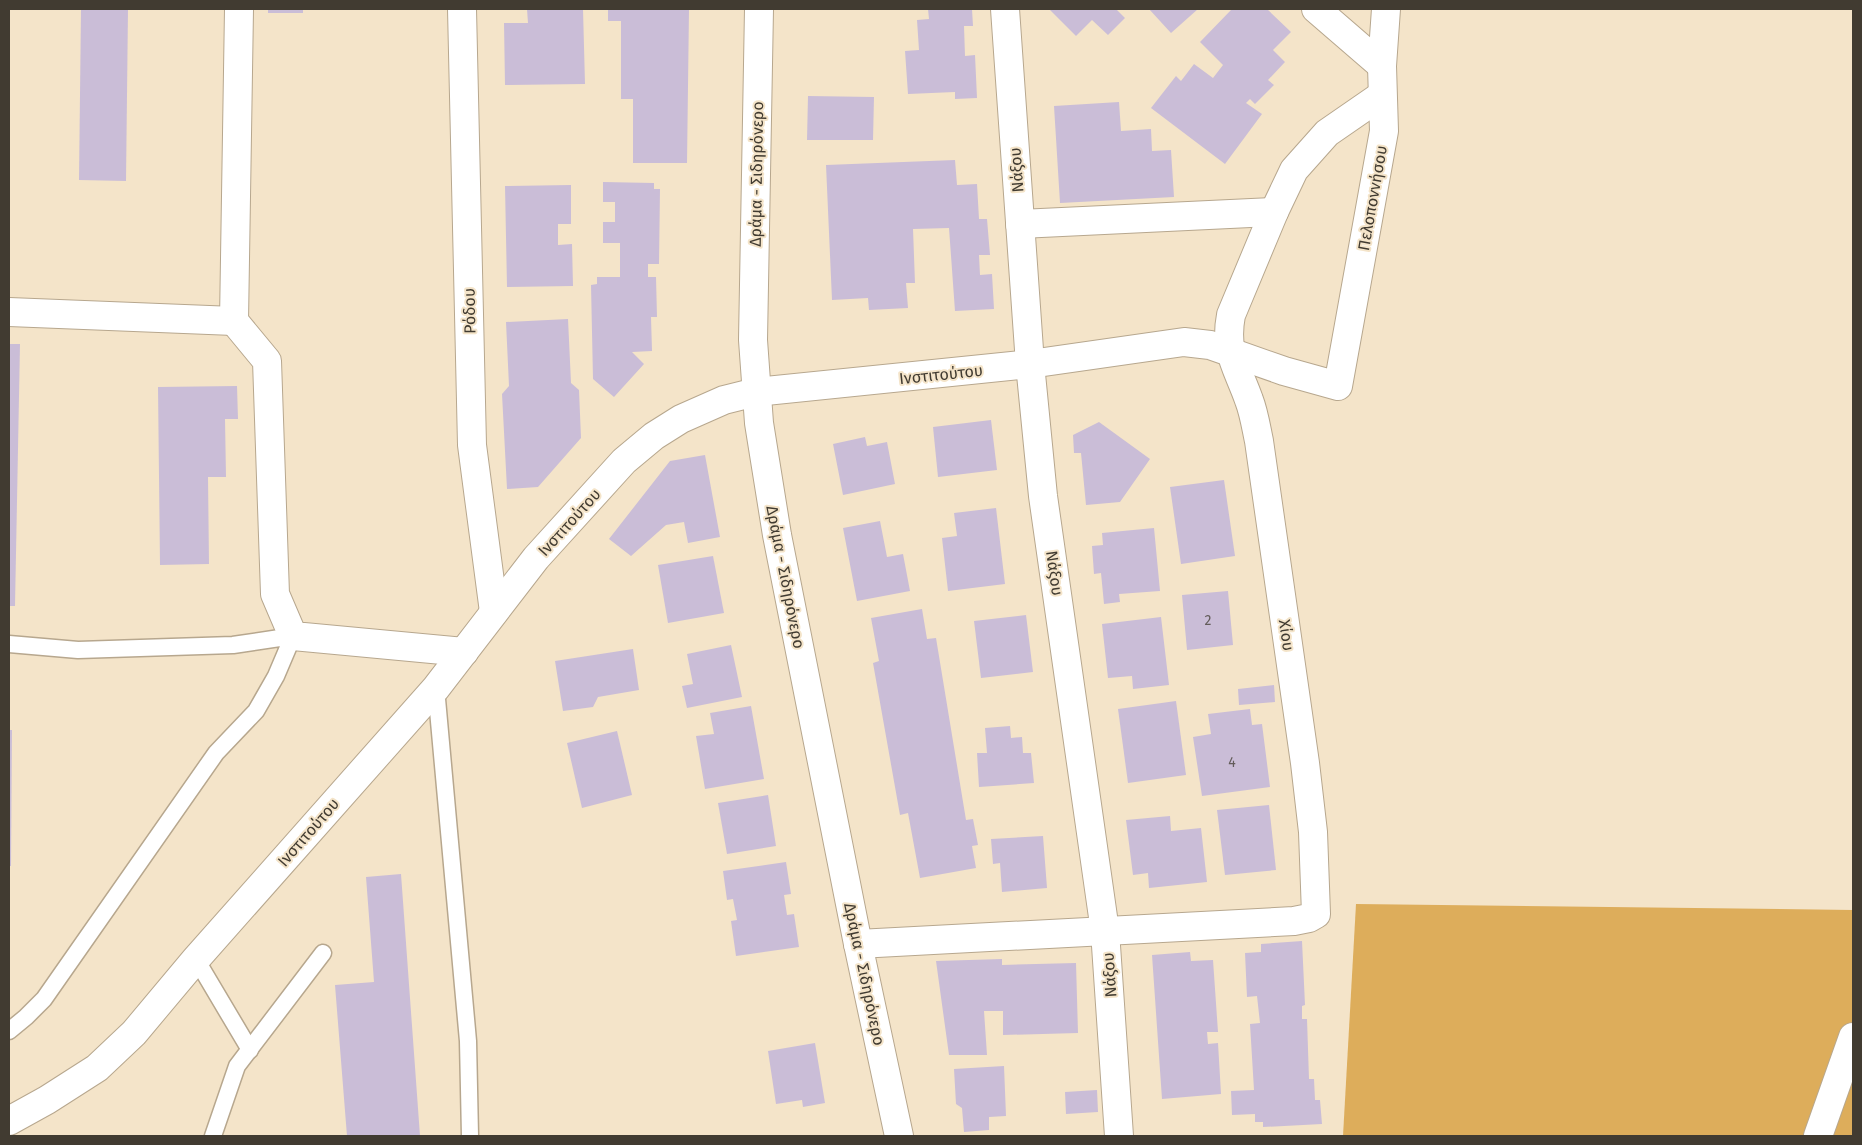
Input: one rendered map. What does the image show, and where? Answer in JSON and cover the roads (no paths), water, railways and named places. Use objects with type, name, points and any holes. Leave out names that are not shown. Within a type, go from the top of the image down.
[{"type":"street","points":[[239,9],[234,321],[267,361],[275,594],[292,636],[464,652]]},
{"type":"street","name":"Ρόδου","points":[[462,9],[472,445],[494,612]]},
{"type":"street","name":"Δράμα - Σιδηρόνερο","points":[[759,9],[753,340],[756,392],[763,455],[777,535],[858,944],[899,1136]]},
{"type":"street","name":"Νάξου","points":[[1005,9],[1030,364],[1043,496],[1105,931],[1119,1136]]},
{"type":"street","points":[[1316,9],[1382,66]]},
{"type":"street","name":"Πελοποννήσου","points":[[1338,386],[1384,131],[1382,66],[1386,9]]},
{"type":"street","points":[[1230,353],[1228,339],[1231,315],[1274,212],[1294,170],[1327,132],[1382,95]]},
{"type":"street","points":[[1020,224],[1274,212]]},
{"type":"street","points":[[9,312],[234,321]]},
{"type":"street","name":"Ινστιτούτου","points":[[9,1121],[47,1100],[97,1068],[134,1033],[196,959],[436,688],[549,543],[624,461],[666,427],[724,400],[756,392],[1030,364],[1184,342],[1210,345],[1230,353],[1338,386]]},
{"type":"street","name":"Χίου","points":[[1105,931],[1294,921],[1309,918],[1316,914],[1312,824],[1305,763],[1258,441],[1249,400],[1230,353]]},
{"type":"street","points":[[858,944],[1105,931]]},
{"type":"street","points":[[1818,1136],[1853,1037]]},
{"type":"lane","points":[[9,644],[88,650],[233,645],[292,636]]},
{"type":"lane","points":[[9,1031],[44,999],[216,753],[256,711],[276,676],[292,636]]},
{"type":"lane","points":[[436,688],[468,1041],[470,1136]]},
{"type":"lane","points":[[212,1136],[237,1066],[323,953]]},
{"type":"lane","points":[[196,959],[250,1050]]}]
